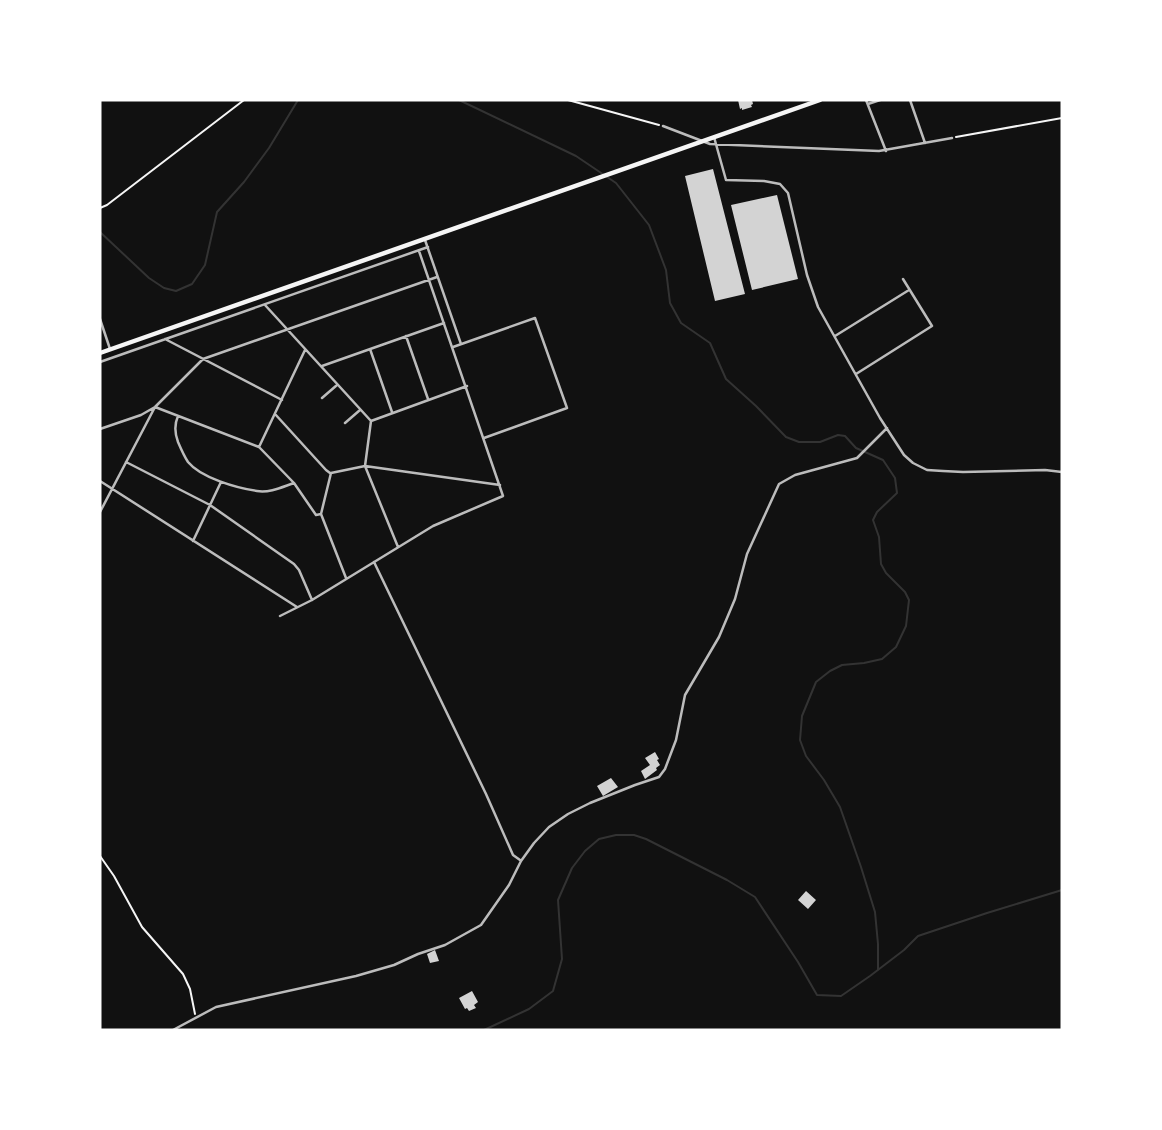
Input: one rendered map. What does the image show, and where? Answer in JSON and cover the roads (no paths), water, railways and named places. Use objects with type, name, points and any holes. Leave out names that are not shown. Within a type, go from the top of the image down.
[{"type":"main road","points":[[100,353],[820,100]]},
{"type":"street","points":[[880,100],[867,102],[886,151]]},
{"type":"street","points":[[910,100],[925,143]]},
{"type":"street","points":[[663,126],[702,141],[718,144],[886,151],[952,138]]},
{"type":"street","points":[[714,136],[726,180],[780,184],[788,193],[797,237],[817,307],[880,418],[912,463],[927,470],[1062,472]]},
{"type":"street","points":[[425,240],[461,344]]},
{"type":"street","points":[[100,362],[428,247]]},
{"type":"street","points":[[280,615],[312,600],[433,526],[503,496],[419,251]]},
{"type":"street","points":[[100,429],[141,415],[155,407],[203,359],[437,277]]},
{"type":"street","points":[[856,374],[932,326],[903,279]]},
{"type":"street","points":[[835,336],[909,290]]},
{"type":"street","points":[[265,305],[371,421]]},
{"type":"street","points":[[453,347],[535,318],[568,408],[484,438]]},
{"type":"street","points":[[100,320],[110,350]]},
{"type":"street","points":[[320,367],[444,323]]},
{"type":"street","points":[[406,336],[428,399]]},
{"type":"street","points":[[165,340],[282,400]]},
{"type":"street","points":[[370,349],[392,412]]},
{"type":"street","points":[[258,447],[305,350]]},
{"type":"street","points":[[322,398],[337,385]]},
{"type":"street","points":[[371,421],[467,386]]},
{"type":"street","points":[[155,407],[258,447],[294,483],[316,515],[321,514]]},
{"type":"street","points":[[100,512],[155,407]]},
{"type":"street","points":[[345,423],[360,410]]},
{"type":"street","points":[[275,414],[331,473],[365,466],[500,485]]},
{"type":"street","points":[[178,416],[175,423],[182,452],[189,463],[202,473],[221,482],[258,491],[269,491],[294,483]]},
{"type":"street","points":[[371,421],[365,466],[398,547]]},
{"type":"street","points":[[173,1030],[216,1007],[356,976],[394,965],[445,945],[481,925],[509,885],[521,861],[549,827],[568,814],[621,790],[659,777],[666,769],[676,740],[685,695],[719,637],[735,599],[747,554],[779,484],[795,475],[857,458],[887,428]]},
{"type":"street","points":[[126,462],[210,505],[294,564],[312,600]]},
{"type":"street","points":[[331,473],[321,514],[346,578]]},
{"type":"street","points":[[100,481],[297,607]]},
{"type":"street","points":[[193,541],[221,482]]},
{"type":"street","points":[[374,562],[513,855],[521,861]]},
{"type":"waterway","points":[[100,232],[149,278],[164,288],[176,291],[192,284],[205,265],[217,212],[269,148],[298,100]]},
{"type":"waterway","points":[[459,100],[576,156],[616,183],[649,225],[666,270],[670,303],[681,323],[710,343],[726,379],[786,437],[799,442],[820,442],[838,435],[845,436],[856,448],[883,460],[895,478],[897,493],[877,512],[873,520],[879,537],[881,564],[909,600],[906,626],[896,647],[882,659],[842,665],[816,682],[802,716],[800,740],[806,756],[840,807],[861,867],[875,912],[878,970]]},
{"type":"waterway","points":[[484,1030],[529,1009],[553,991],[562,959],[558,900],[572,868],[599,839],[616,835],[634,835],[646,839],[755,897],[817,995],[841,996],[904,950],[918,936],[1062,890]]}]
